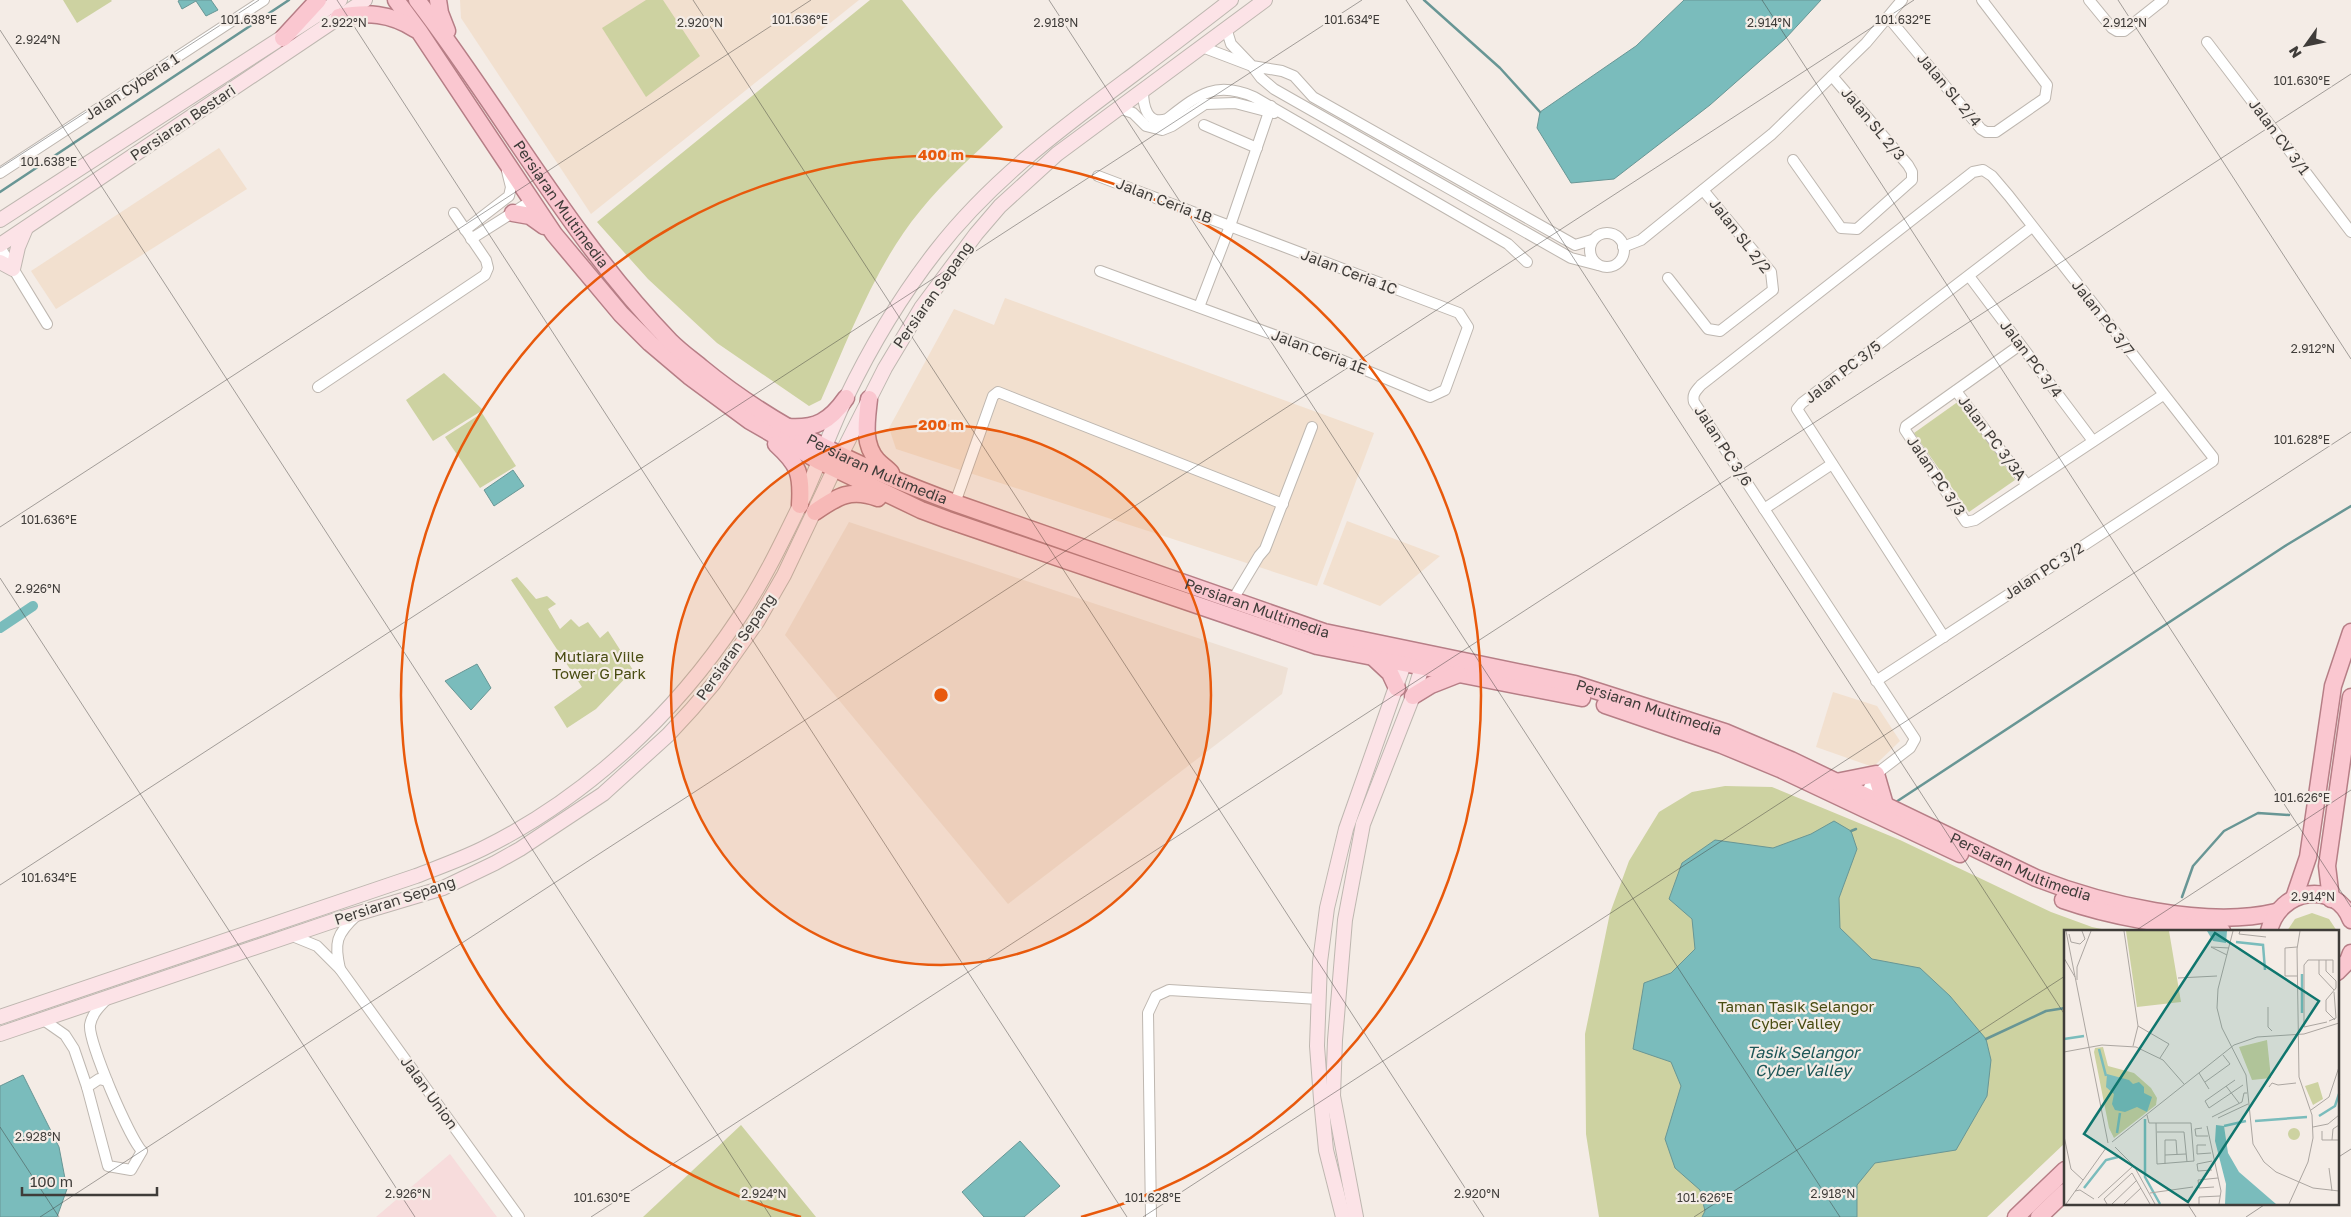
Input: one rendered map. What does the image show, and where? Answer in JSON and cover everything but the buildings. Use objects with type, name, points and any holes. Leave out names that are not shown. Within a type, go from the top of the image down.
[{"type":"main road","points":[[283,38],[318,0]]},
{"type":"main road","name":"Persiaran Multimedia","points":[[396,0],[419,31],[554,234],[621,314],[650,343],[689,376],[750,421],[838,462],[922,510],[1034,551],[1317,646],[1375,659],[1572,695],[1662,724],[1861,801],[2034,890],[2086,908],[2153,922],[2214,930]]},
{"type":"main road","name":"Persiaran Multimedia","points":[[417,0],[515,138],[587,244],[671,342],[725,388],[786,426],[821,454]]},
{"type":"main road","points":[[438,0],[440,13],[455,52]]},
{"type":"main road","points":[[339,17],[362,14],[383,15],[395,18],[419,31]]},
{"type":"main road","points":[[515,138],[520,158],[539,189],[539,194],[531,201]]},
{"type":"main road","points":[[512,213],[530,216],[554,234]]},
{"type":"main road","points":[[786,426],[810,426],[821,423],[831,417],[846,398]]},
{"type":"main road","points":[[869,399],[866,431],[869,448],[876,459],[901,483]]},
{"type":"main road","points":[[750,421],[792,458],[799,471],[808,508],[843,495],[860,492],[922,510]]},
{"type":"main road","name":"Persiaran Multimedia","points":[[838,462],[1324,632],[1360,641],[1538,676],[1599,692],[1725,732],[1836,782],[1861,801],[1885,805],[2036,878],[2092,898],[2204,917],[2258,917],[2276,912]]},
{"type":"main road","points":[[2294,898],[2308,857],[2332,686],[2351,632]]},
{"type":"main road","points":[[1375,659],[1390,672],[1397,688]]},
{"type":"main road","points":[[1413,696],[1431,685],[1459,674]]},
{"type":"main road","points":[[2331,899],[2327,866],[2351,696]]},
{"type":"main road","points":[[1836,782],[1876,774],[1885,805]]},
{"type":"main road","points":[[2269,930],[2276,912],[2294,898],[2318,894],[2342,906],[2351,920]]},
{"type":"main road","points":[[2016,1217],[2064,1171]]},
{"type":"main road","points":[[2039,1217],[2064,1193]]},
{"type":"street","name":"Jalan Cyberia 1","points":[[0,173],[264,0]]},
{"type":"street","name":"Persiaran Bestari","points":[[0,220],[340,0]]},
{"type":"street","name":"Persiaran Bestari","points":[[0,246],[365,0]]},
{"type":"street","name":"Persiaran Sepang","points":[[0,1034],[361,911],[443,888],[495,863],[573,815],[603,794],[636,765],[692,709],[737,652],[762,614],[784,575],[808,508],[821,454],[846,398],[903,296],[961,221],[1019,163],[1046,140],[1232,0]]},
{"type":"street","points":[[1192,30],[1240,0]]},
{"type":"street","name":"Persiaran Sepang","points":[[0,1017],[416,876],[486,847],[528,823],[610,764],[641,736],[682,692],[738,620],[838,462],[885,368],[921,308],[976,234],[1030,177],[1119,108],[1265,0]]},
{"type":"street","points":[[1623,247],[1641,240],[1772,134],[1866,43],[1902,0]]},
{"type":"street","name":"Jalan SL 2/4","points":[[1888,17],[1981,128],[1986,132],[1996,132],[2045,98],[2047,85],[1982,0]]},
{"type":"street","points":[[2089,0],[2112,28],[2117,31],[2124,31],[2163,0]]},
{"type":"street","points":[[1202,46],[1252,66],[1282,71],[1294,76],[1313,97],[1575,245],[1592,240],[1601,234],[1611,234],[1619,239],[1623,247],[1622,257],[1616,264],[1608,267],[1571,258],[1274,89],[1261,78],[1252,66],[1231,44],[1226,28]]},
{"type":"street","name":"Jalan CV 3/1","points":[[2207,42],[2351,232]]},
{"type":"street","name":"Jalan SL 2/3","points":[[1793,160],[1841,228],[1857,229],[1912,180],[1912,172],[1908,165],[1832,76]]},
{"type":"street","points":[[1143,90],[1143,103],[1146,112],[1152,119],[1160,121],[1167,119],[1200,94],[1212,90],[1238,90],[1269,109]]},
{"type":"street","points":[[1119,108],[1133,113],[1146,126],[1162,130],[1172,126],[1205,104],[1235,103],[1269,109],[1285,115],[1508,244],[1527,262]]},
{"type":"street","points":[[1199,307],[1258,148],[1269,109]]},
{"type":"street","points":[[1204,125],[1258,148]]},
{"type":"street","points":[[468,234],[509,196],[511,187],[499,153]]},
{"type":"street","name":"Jalan PC 3/6","points":[[1861,801],[1876,774],[1910,748],[1915,739],[1694,402],[1694,392],[1973,172],[1983,170],[1992,176]]},
{"type":"street","name":"Jalan Ceria 1B","points":[[1098,176],[1230,226]]},
{"type":"street","name":"Jalan PC 3/7","points":[[1992,176],[2213,457],[2213,461]]},
{"type":"street","name":"Jalan SL 2/2","points":[[1668,278],[1708,328],[1720,331],[1773,290],[1771,272],[1703,190]]},
{"type":"street","points":[[468,234],[494,225],[531,201]]},
{"type":"street","points":[[0,231],[23,216],[26,203]]},
{"type":"street","points":[[318,386],[481,279],[488,268],[482,255],[454,213],[470,218],[482,216],[490,212]]},
{"type":"street","points":[[482,255],[484,238],[494,225]]},
{"type":"street","name":"Jalan Ceria 1C","points":[[1230,226],[1459,314],[1468,327],[1445,390],[1438,395]]},
{"type":"street","name":"Jalan PC 3/5","points":[[1944,636],[1797,409],[2032,227]]},
{"type":"street","points":[[13,269],[18,247],[26,228]]},
{"type":"street","points":[[1592,240],[1590,254],[1598,265]]},
{"type":"street","points":[[0,246],[47,324]]},
{"type":"street","points":[[0,262],[13,269]]},
{"type":"street","name":"Jalan Ceria 1E","points":[[1100,271],[1334,357],[1430,397],[1438,395]]},
{"type":"street","name":"Jalan PC 3/4","points":[[1969,276],[2093,442]]},
{"type":"street","name":"Jalan PC 3/3","points":[[2020,345],[1906,426],[1905,430],[1966,522],[1974,520],[2163,395]]},
{"type":"street","name":"Jalan PC 3/3A","points":[[1956,391],[2027,485]]},
{"type":"street","points":[[955,503],[993,396],[998,392],[1282,504]]},
{"type":"street","points":[[1232,601],[1265,549],[1312,427]]},
{"type":"street","name":"Jalan PC 3/2","points":[[1876,681],[2213,461]]},
{"type":"street","points":[[1764,509],[1832,464]]},
{"type":"street","points":[[1343,1217],[1326,1150],[1317,1046],[1320,962],[1327,908],[1346,829],[1404,664]]},
{"type":"street","points":[[1356,1217],[1333,1096],[1335,1040],[1345,920],[1363,824],[1413,696],[1422,667]]},
{"type":"street","name":"Jalan Union","points":[[340,969],[336,948],[338,937],[345,926],[361,911]]},
{"type":"street","name":"Jalan Union","points":[[289,935],[317,946],[340,969],[519,1217]]},
{"type":"street","points":[[1150,1217],[1148,1013],[1156,996],[1169,990],[1318,999]]},
{"type":"street","points":[[42,1019],[61,1031],[69,1040],[87,1087],[108,1166],[131,1170],[142,1151],[133,1140],[107,1081],[90,1026],[95,1012],[109,997]]},
{"type":"street","points":[[87,1087],[98,1079],[107,1081]]},
{"type":"shaded area","points":[[460,0],[859,0],[591,214],[461,18]]},
{"type":"shaded area","points":[[219,148],[247,189],[56,309],[31,271]]},
{"type":"shaded area","points":[[1005,298],[1374,433],[1317,586],[896,449],[889,428],[954,309],[994,325]]},
{"type":"shaded area","points":[[1347,521],[1440,556],[1380,606],[1323,584]]},
{"type":"shaded area","points":[[849,522],[1288,668],[1282,694],[1008,904],[785,635]]},
{"type":"shaded area","points":[[1833,692],[1877,706],[1900,741],[1873,767],[1816,747]]},
{"type":"shaded area","points":[[450,1154],[497,1217],[376,1217]]},
{"type":"green space","points":[[63,0],[111,0],[112,1],[77,23]]},
{"type":"green space","points":[[646,0],[663,0],[700,56],[646,97],[602,28]]},
{"type":"green space","points":[[870,0],[902,0],[1003,127],[940,189],[904,232],[864,302],[821,400],[809,406],[717,343],[648,279],[597,222]]},
{"type":"green space","points":[[444,373],[483,410],[433,441],[406,400]]},
{"type":"green space","points":[[1959,401],[2015,480],[1969,512],[1914,433]]},
{"type":"green space","points":[[482,413],[516,466],[480,488],[445,437]]},
{"type":"green space","name":"Mutiara Viile Tower G Park","points":[[517,577],[536,599],[547,596],[556,604],[548,609],[560,629],[571,619],[579,627],[588,622],[600,638],[608,631],[633,670],[596,709],[567,728],[554,707],[582,687],[511,580]]},
{"type":"green space","name":"Taman Tasik Selangor Cyber Valley","points":[[1725,786],[1772,787],[1900,840],[2051,912],[2092,927],[2106,930],[2064,930],[2064,1144],[1987,1217],[1599,1217],[1586,1134],[1585,1034],[1610,913],[1629,861],[1659,812],[1692,792]]},
{"type":"green space","points":[[2312,913],[2329,919],[2336,930],[2288,930],[2295,919]]},
{"type":"green space","points":[[741,1125],[816,1217],[643,1217]]},
{"type":"water","points":[[211,0],[218,10],[206,16],[196,1],[182,9],[178,1]]},
{"type":"water","points":[[1684,0],[1821,0],[1785,39],[1710,105],[1614,179],[1571,183],[1537,128],[1540,112],[1636,46]]},
{"type":"water","points":[[513,470],[524,486],[494,506],[484,490]]},
{"type":"water","points":[[477,664],[491,688],[471,710],[445,681]]},
{"type":"water","name":"Tasik Selangor Cyber Valley","points":[[1834,821],[1851,831],[1857,849],[1839,898],[1840,928],[1872,959],[1920,968],[1950,996],[1986,1039],[1991,1060],[1987,1096],[1956,1150],[1875,1163],[1857,1185],[1857,1217],[1702,1217],[1705,1211],[1700,1190],[1675,1168],[1665,1139],[1681,1086],[1671,1062],[1633,1049],[1644,983],[1671,973],[1695,949],[1692,919],[1669,899],[1682,863],[1715,840],[1773,848],[1811,834]]},
{"type":"water","points":[[23,1075],[59,1147],[67,1189],[57,1217],[0,1217],[0,1086]]},
{"type":"water","points":[[1020,1141],[1060,1186],[1024,1217],[984,1217],[962,1192]]},
{"type":"waterway","points":[[0,192],[289,0]]},
{"type":"waterway","points":[[1424,0],[1500,68],[1540,112]]},
{"type":"waterway","points":[[1896,802],[2285,546],[2351,506]]},
{"type":"waterway","points":[[0,628],[33,606]]},
{"type":"waterway","points":[[2182,897],[2193,866],[2224,831],[2258,813],[2289,815]]},
{"type":"waterway","points":[[1851,831],[1856,829]]},
{"type":"waterway","points":[[1986,1039],[2046,1011],[2064,1008]]}]
